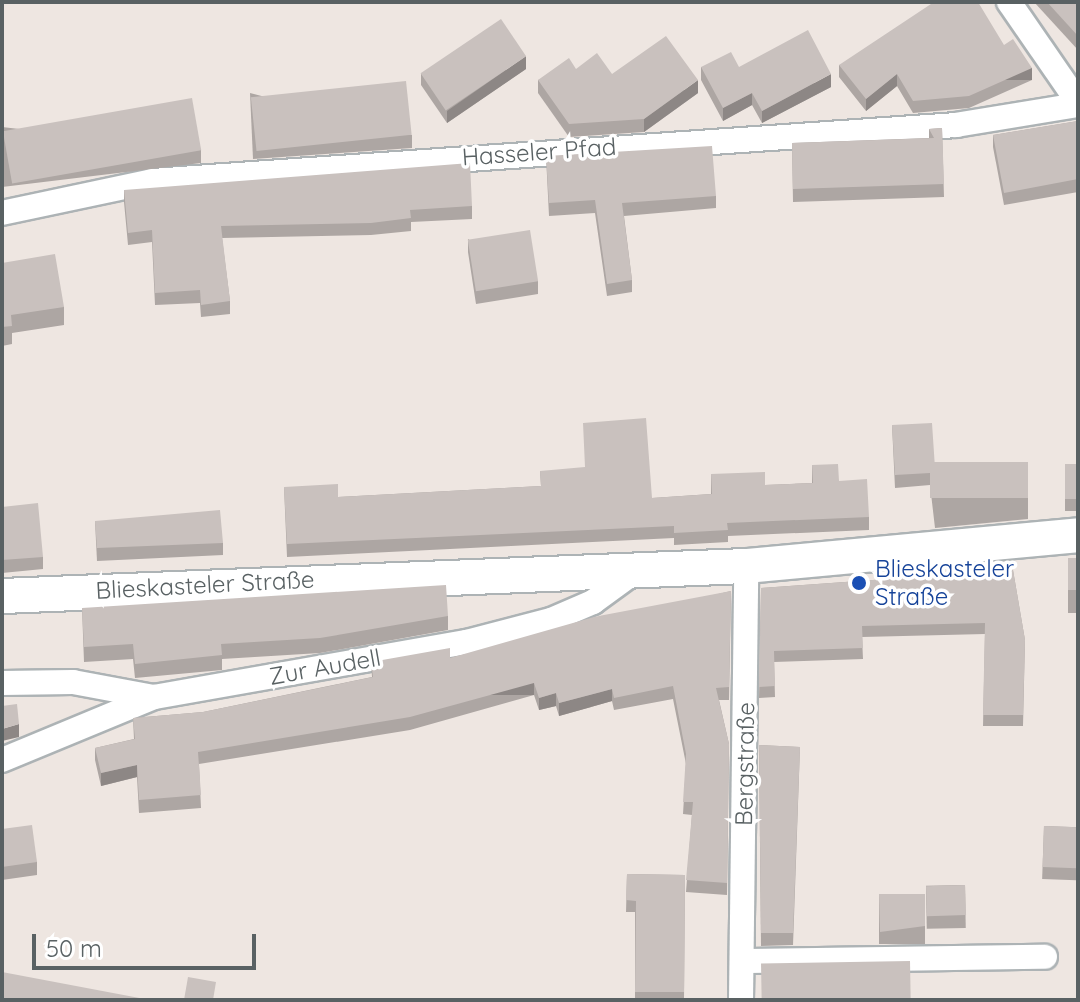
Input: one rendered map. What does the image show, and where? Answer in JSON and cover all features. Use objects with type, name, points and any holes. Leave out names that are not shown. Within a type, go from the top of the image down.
[{"type":"main road","name":"Blieskasteler Straße","points":[[2,596],[643,566],[746,566],[1078,535]]},
{"type":"street","points":[[1009,2],[1078,104]]},
{"type":"street","name":"Hasseler Pfad","points":[[2,213],[152,181],[956,125],[1078,104]]},
{"type":"street","name":"Zur Audell","points":[[2,760],[154,697],[537,623],[593,602],[643,566]]},
{"type":"street","name":"Bergstraße","points":[[741,1000],[746,566]]},
{"type":"street","points":[[2,683],[73,682],[154,697]]},
{"type":"street","points":[[743,961],[1045,957]]},
{"type":"building","points":[[934,2],[978,2],[1004,45],[1013,39],[1032,68],[969,96],[913,101],[897,74],[866,99],[839,65]]},
{"type":"building","points":[[1047,2],[1078,2],[1078,36]]},
{"type":"building","points":[[501,19],[526,56],[446,111],[421,73]]},
{"type":"building","points":[[808,30],[831,74],[762,111],[752,93],[723,108],[701,67],[731,52],[739,67]]},
{"type":"building","points":[[666,36],[698,80],[644,119],[569,124],[538,80],[569,58],[576,69],[597,53],[612,74]]},
{"type":"building","points":[[406,81],[412,135],[256,151],[251,97]]},
{"type":"building","points":[[192,98],[201,150],[12,184],[3,131]]},
{"type":"building","points":[[1078,121],[1078,179],[1004,193],[993,135]]},
{"type":"building","points":[[942,128],[944,184],[793,189],[792,143],[934,138],[929,129]]},
{"type":"building","points":[[712,146],[716,196],[622,203],[632,280],[607,284],[595,200],[549,203],[546,156]]},
{"type":"building","points":[[470,163],[472,206],[410,210],[411,218],[371,223],[221,226],[230,301],[201,305],[200,290],[155,293],[152,230],[128,233],[124,190]]},
{"type":"building","points":[[530,230],[538,281],[476,291],[468,240]]},
{"type":"building","points":[[55,254],[64,307],[11,315],[12,326],[2,327],[2,263]]},
{"type":"building","points":[[646,418],[652,498],[712,494],[711,474],[765,472],[765,485],[813,483],[812,465],[838,464],[839,481],[867,479],[869,517],[727,523],[728,530],[674,533],[674,526],[287,544],[284,487],[338,484],[338,497],[541,486],[540,471],[585,467],[583,423]]},
{"type":"building","points":[[932,423],[935,468],[930,468],[930,473],[895,475],[892,425]]},
{"type":"building","points":[[930,462],[1028,462],[1028,498],[930,498]]},
{"type":"building","points":[[1065,464],[1078,464],[1078,499],[1065,499]]},
{"type":"building","points":[[38,503],[43,557],[2,560],[2,507]]},
{"type":"building","points":[[220,510],[223,543],[97,548],[95,521]]},
{"type":"building","points":[[1068,558],[1078,558],[1078,590],[1068,590]]},
{"type":"building","points":[[1013,570],[1025,640],[1023,715],[983,715],[985,623],[862,626],[863,648],[774,651],[775,686],[759,687],[761,588]]},
{"type":"building","points":[[446,585],[448,616],[320,638],[221,644],[222,655],[135,664],[133,644],[84,647],[82,608]]},
{"type":"building","points":[[731,591],[729,687],[716,688],[729,744],[727,883],[686,880],[693,802],[683,802],[686,754],[673,686],[614,698],[612,689],[559,703],[556,693],[539,698],[534,683],[410,717],[198,752],[201,795],[139,800],[137,765],[101,773],[95,748],[135,739],[133,718],[203,712],[373,677],[371,662],[450,648],[450,658],[594,617]]},
{"type":"building","points":[[17,704],[19,724],[2,729],[2,706]]},
{"type":"building","points":[[759,745],[800,747],[793,933],[761,933]]},
{"type":"building","points":[[32,825],[37,862],[2,867],[2,829]]},
{"type":"building","points":[[1044,826],[1078,827],[1077,868],[1043,867]]},
{"type":"building","points":[[627,874],[685,875],[684,992],[635,992],[636,901],[626,900]]},
{"type":"building","points":[[965,885],[966,915],[927,916],[926,886]]},
{"type":"building","points":[[879,894],[925,894],[925,926],[880,932]]},
{"type":"building","points":[[910,961],[911,1000],[762,1000],[761,964]]},
{"type":"building","points":[[2,972],[150,1000],[2,1000]]},
{"type":"building","points":[[188,977],[216,982],[213,1000],[184,1000]]},
{"type":"place","name":"Blieskasteler Straße","points":[[859,583]]}]
